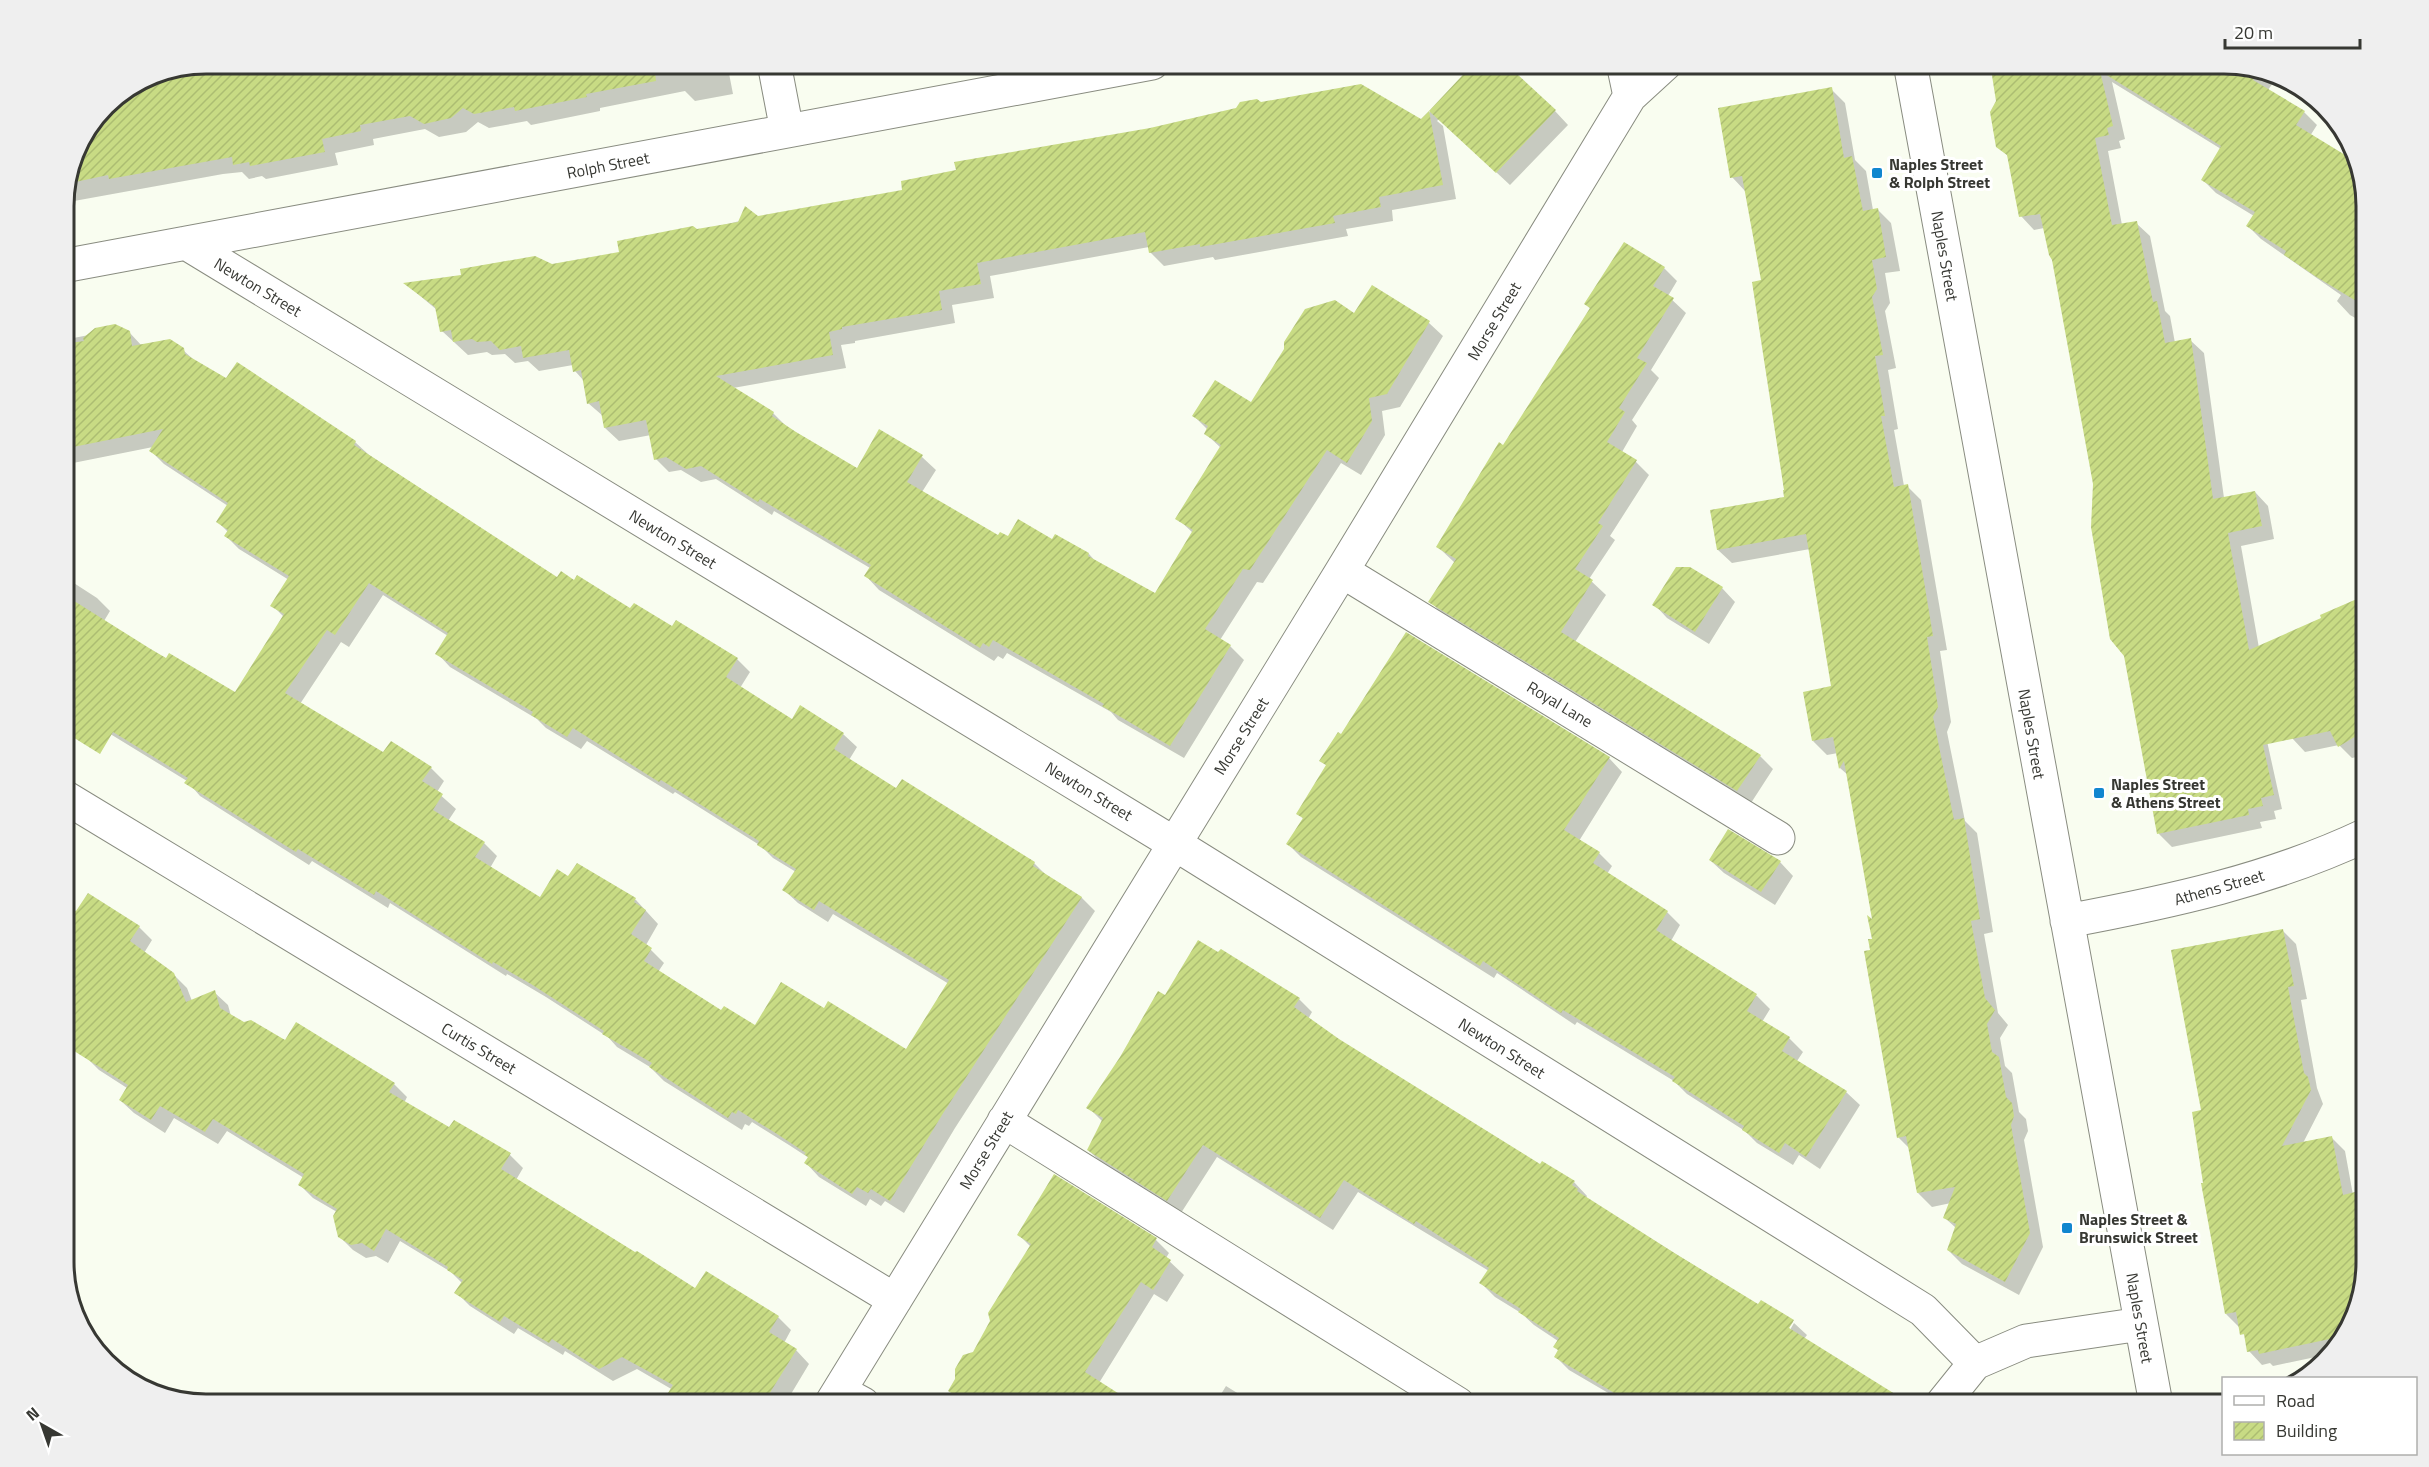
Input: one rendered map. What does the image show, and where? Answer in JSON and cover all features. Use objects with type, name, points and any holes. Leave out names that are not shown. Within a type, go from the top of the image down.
[{"type":"street","points":[[776,74],[787,131]]},
{"type":"street","name":"Rolph Street","points":[[74,264],[1093,74]]},
{"type":"street","points":[[1625,74],[1630,96]]},
{"type":"street","points":[[1630,96],[1654,74]]},
{"type":"street","name":"Naples Street","points":[[1912,74],[2154,1394]]},
{"type":"street","name":"Morse Street","points":[[847,1394],[895,1300],[1630,96]]},
{"type":"street","name":"Newton Street","points":[[186,243],[1175,844],[1923,1310],[1975,1363]]},
{"type":"street","name":"Royal Lane","points":[[1342,571],[1778,838]]},
{"type":"street","name":"Curtis Street","points":[[74,803],[895,1300]]},
{"type":"street","name":"Athens Street","points":[[2067,921],[2157,904],[2248,880],[2356,840]]},
{"type":"street","points":[[1004,1121],[1442,1394]]},
{"type":"street","points":[[1950,1394],[1975,1363],[2026,1341],[2141,1324]]},
{"type":"building","points":[[206,74],[655,74],[656,81],[586,94],[587,97],[515,111],[514,107],[474,114],[463,108],[451,118],[424,124],[410,116],[360,125],[361,131],[322,139],[325,152],[250,166],[249,162],[233,165],[232,157],[109,179],[108,175],[76,182],[87,147],[101,125],[118,106],[139,91],[180,76]]},
{"type":"building","points":[[1464,74],[1517,74],[1556,110],[1496,173],[1429,111]]},
{"type":"building","points":[[1992,74],[2101,74],[2113,126],[2107,128],[2109,135],[2095,138],[2112,225],[2137,221],[2153,302],[2157,301],[2165,343],[2191,338],[2213,499],[2255,491],[2262,526],[2228,533],[2249,650],[2321,618],[2320,615],[2355,600],[2356,736],[2338,747],[2330,731],[2263,745],[2274,795],[2261,798],[2263,806],[2248,809],[2249,815],[2157,834],[2124,656],[2110,639],[2091,527],[2093,484],[2052,260],[2040,214],[2019,217],[2007,155],[1996,147],[1990,112],[1996,101]]},
{"type":"building","points":[[2105,74],[2224,74],[2255,77],[2253,80],[2305,111],[2296,125],[2345,155],[2353,180],[2355,300],[2284,255],[2286,251],[2246,226],[2255,212],[2201,180],[2221,146]]},
{"type":"building","points":[[1361,84],[1421,119],[1429,111],[1443,185],[1379,197],[1381,207],[1333,216],[1335,223],[1200,247],[1200,244],[1149,253],[1145,232],[977,263],[981,284],[939,291],[942,310],[842,327],[842,329],[829,332],[833,355],[716,376],[774,412],[772,416],[796,432],[857,468],[879,429],[923,455],[907,482],[998,535],[1000,532],[1008,536],[1018,519],[1052,539],[1055,534],[1089,553],[1088,556],[1155,593],[1193,530],[1175,519],[1221,445],[1204,434],[1208,426],[1192,416],[1215,380],[1251,402],[1284,349],[1284,342],[1305,309],[1335,300],[1354,313],[1372,285],[1430,321],[1387,394],[1369,398],[1372,421],[1347,463],[1327,450],[1250,570],[1243,569],[1205,629],[1231,645],[1170,746],[1102,706],[1104,704],[993,640],[989,647],[983,643],[980,648],[864,576],[871,565],[760,499],[758,502],[701,466],[686,469],[666,457],[654,460],[646,420],[604,428],[599,401],[587,404],[581,370],[573,372],[569,350],[523,358],[521,346],[500,350],[491,341],[477,342],[472,339],[453,342],[451,330],[440,332],[435,307],[403,283],[461,275],[460,269],[535,256],[552,264],[619,252],[617,241],[693,226],[697,229],[738,222],[745,206],[758,216],[902,190],[901,181],[956,170],[954,162],[1150,128],[1236,108],[1240,102],[1257,99],[1261,102]]},
{"type":"building","points":[[1832,87],[1844,158],[1852,156],[1863,211],[1878,208],[1886,257],[1872,260],[1877,289],[1872,297],[1883,355],[1875,356],[1885,416],[1881,416],[1894,487],[1908,484],[1933,636],[1927,637],[1938,707],[1933,717],[1954,820],[1964,818],[1980,919],[1971,921],[1985,998],[1995,1010],[1987,1024],[1992,1052],[1999,1057],[2006,1097],[2012,1103],[2014,1116],[2011,1125],[2030,1233],[2005,1282],[1947,1250],[1956,1224],[1943,1218],[1955,1187],[1917,1193],[1906,1136],[1897,1138],[1864,951],[1870,950],[1868,939],[1872,939],[1867,915],[1872,919],[1844,761],[1839,769],[1833,737],[1812,741],[1803,692],[1831,686],[1806,534],[1717,550],[1710,510],[1784,497],[1752,282],[1761,280],[1742,176],[1730,178],[1718,108]]},
{"type":"building","points":[[1624,242],[1665,267],[1653,286],[1674,298],[1637,358],[1647,363],[1619,408],[1625,412],[1607,442],[1637,460],[1598,523],[1603,526],[1575,569],[1593,580],[1561,632],[1761,755],[1737,791],[1428,602],[1456,559],[1436,547],[1499,442],[1503,445],[1590,308],[1584,304]]},
{"type":"building","points":[[115,324],[130,331],[132,346],[170,339],[184,348],[185,354],[226,378],[237,362],[356,441],[354,445],[557,577],[561,571],[574,580],[577,575],[630,608],[634,603],[672,626],[676,620],[738,658],[726,677],[792,719],[800,705],[844,733],[834,749],[896,788],[902,779],[1035,862],[1033,866],[1082,897],[942,1115],[890,1201],[871,1189],[868,1193],[857,1187],[852,1194],[804,1163],[808,1157],[804,1154],[806,1153],[774,1132],[738,1110],[736,1114],[732,1112],[728,1118],[649,1067],[652,1063],[602,1034],[604,1031],[531,984],[493,962],[492,964],[376,891],[374,895],[298,849],[296,852],[184,783],[188,778],[113,732],[100,754],[74,738],[74,601],[166,658],[169,653],[235,692],[284,614],[270,606],[289,576],[224,536],[228,530],[216,522],[228,503],[149,451],[163,429],[74,447],[74,342],[84,341],[83,338],[95,328]],"holes":[[[369,583],[448,633],[435,654],[533,712],[531,715],[567,737],[573,728],[759,841],[757,845],[796,869],[782,890],[814,910],[819,901],[949,980],[906,1049],[828,1001],[824,1008],[781,982],[755,1025],[724,1006],[721,1010],[644,961],[652,948],[631,934],[646,910],[634,902],[636,898],[577,863],[568,876],[557,869],[540,897],[475,857],[485,842],[433,810],[443,794],[422,781],[432,767],[391,741],[383,752],[285,693],[327,630],[335,635]]]},
{"type":"building","points":[[1676,567],[1690,567],[1723,587],[1695,632],[1652,605]]},
{"type":"building","points":[[1406,632],[1610,757],[1564,830],[1600,852],[1593,863],[1668,911],[1656,930],[1757,994],[1747,1011],[1790,1037],[1782,1051],[1847,1091],[1806,1157],[1785,1143],[1779,1153],[1742,1130],[1744,1126],[1672,1081],[1675,1077],[1563,1010],[1561,1013],[1483,961],[1480,966],[1286,844],[1303,818],[1296,814],[1326,765],[1319,761],[1338,732],[1341,734]]},
{"type":"building","points":[[1728,829],[1781,861],[1761,892],[1709,860]]},
{"type":"building","points":[[88,893],[140,926],[130,941],[174,973],[186,1002],[215,990],[220,1008],[244,1022],[251,1020],[285,1040],[296,1022],[395,1083],[389,1092],[449,1127],[454,1120],[511,1153],[501,1169],[635,1252],[637,1251],[695,1288],[706,1271],[779,1316],[769,1332],[797,1349],[769,1394],[667,1394],[673,1385],[622,1357],[599,1369],[552,1339],[549,1343],[504,1316],[500,1322],[454,1293],[463,1280],[447,1270],[448,1267],[386,1229],[374,1251],[362,1243],[351,1245],[338,1237],[333,1216],[337,1209],[298,1185],[304,1174],[213,1119],[205,1132],[160,1106],[151,1120],[119,1100],[128,1085],[74,1051],[74,910],[76,911]]},
{"type":"building","points":[[2283,929],[2294,986],[2288,987],[2304,1073],[2308,1077],[2311,1090],[2282,1146],[2332,1136],[2343,1195],[2355,1192],[2356,1197],[2356,1262],[2351,1296],[2338,1328],[2330,1339],[2259,1354],[2258,1350],[2247,1352],[2244,1334],[2240,1335],[2236,1312],[2225,1314],[2201,1183],[2203,1183],[2192,1112],[2201,1110],[2171,950]]},
{"type":"building","points":[[1198,940],[1218,952],[1221,949],[1300,998],[1294,1007],[1339,1039],[1540,1164],[1542,1161],[1575,1181],[1572,1185],[1578,1189],[1577,1191],[1676,1254],[1758,1304],[1761,1300],[1794,1320],[1789,1328],[1895,1394],[1616,1394],[1554,1357],[1558,1350],[1553,1347],[1559,1338],[1518,1312],[1521,1309],[1479,1283],[1489,1268],[1416,1221],[1414,1224],[1344,1180],[1320,1218],[1203,1145],[1167,1201],[1087,1150],[1103,1118],[1086,1108],[1120,1057],[1158,991],[1165,995]]},
{"type":"building","points":[[1054,1174],[1157,1238],[1152,1247],[1171,1260],[1153,1290],[1141,1282],[1085,1372],[1119,1394],[953,1394],[948,1391],[955,1379],[955,1369],[963,1355],[973,1352],[990,1321],[988,1313],[1031,1244],[1017,1235]]},
{"type":"place","name":"Naples Street & Rolph Street","points":[[1877,173]]},
{"type":"place","name":"Naples Street & Athens Street","points":[[2099,793]]},
{"type":"place","name":"Naples Street & Brunswick Street","points":[[2067,1228]]}]
